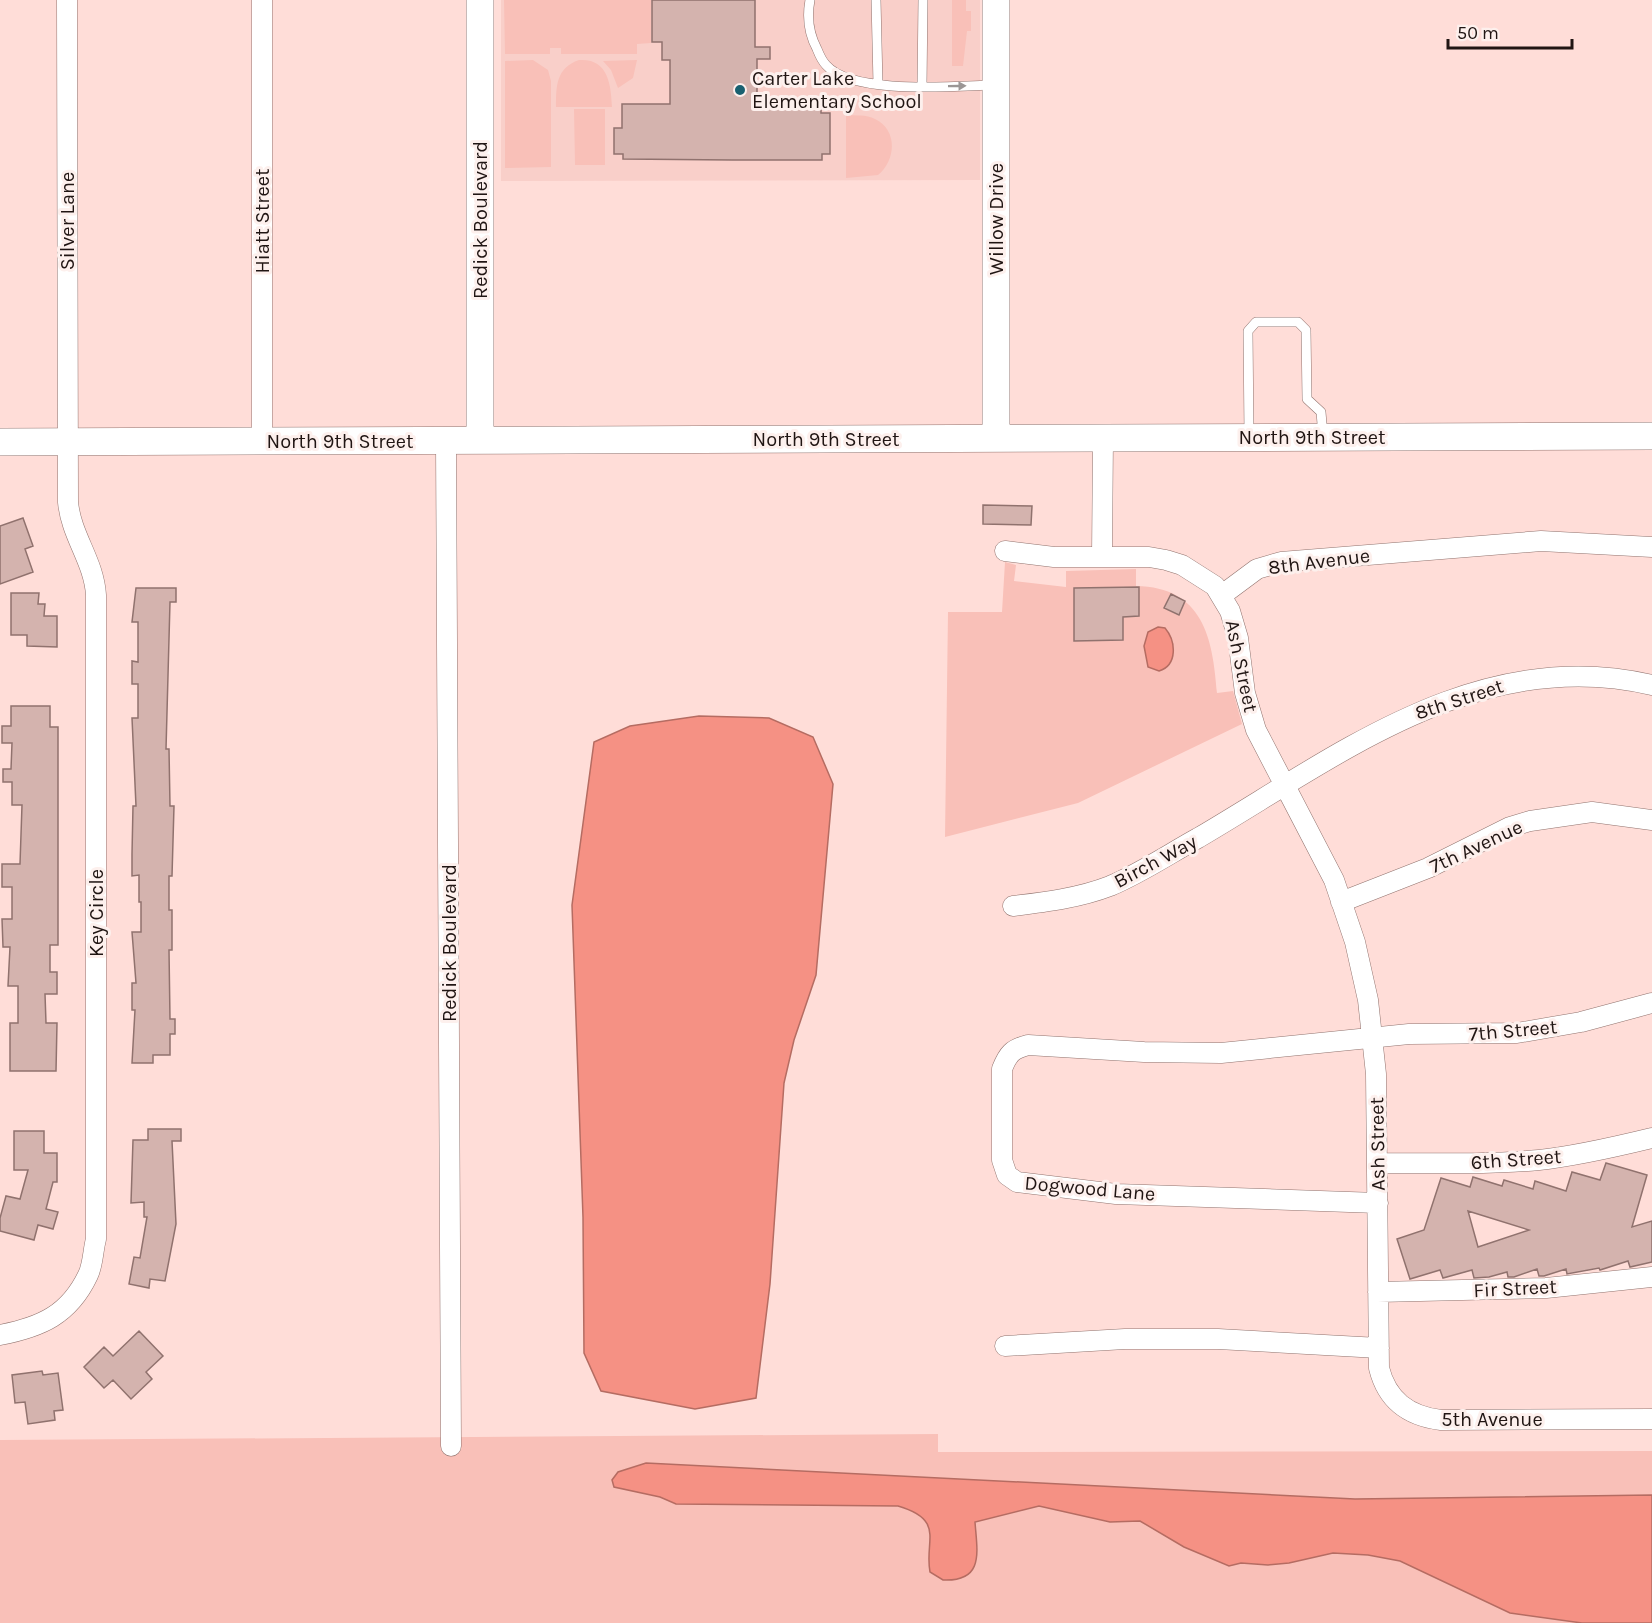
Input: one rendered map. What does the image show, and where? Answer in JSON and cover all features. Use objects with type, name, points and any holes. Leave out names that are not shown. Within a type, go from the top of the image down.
[{"type":"street","name":"Silver Lane","points":[[67,0],[68,442]]},
{"type":"street","name":"Hiatt Street","points":[[262,0],[262,441]]},
{"type":"street","name":"Redick Boulevard","points":[[480,0],[480,440]]},
{"type":"street","name":"Willow Drive","points":[[996,0],[996,438]]},
{"type":"street","name":"North 9th Street","points":[[0,442],[1652,436]]},
{"type":"street","points":[[1102,557],[1103,437]]},
{"type":"street","name":"Redick Boulevard","points":[[446,441],[451,1446]]},
{"type":"street","name":"Key Circle","points":[[0,1335],[35,1328],[67,1307],[89,1274],[96,1239],[96,595],[93,572],[77,540],[69,515],[68,442]]},
{"type":"street","name":"8th Avenue","points":[[1222,595],[1257,569],[1281,562],[1541,541],[1652,547]]},
{"type":"street","points":[[1005,551],[1054,557],[1166,560],[1199,575],[1222,595]]},
{"type":"street","name":"Ash Street","points":[[1222,595],[1236,626],[1245,693],[1256,730],[1316,842],[1341,902],[1355,942],[1368,1000],[1376,1074],[1379,1348]]},
{"type":"street","name":"8th Street","points":[[1285,787],[1387,726],[1413,713],[1465,693],[1519,681],[1565,677],[1601,678],[1652,685]]},
{"type":"street","name":"Birch Way","points":[[1013,906],[1072,897],[1110,886],[1133,876],[1285,787]]},
{"type":"street","name":"7th Avenue","points":[[1341,902],[1428,868],[1510,827],[1530,821],[1592,812],[1618,813],[1652,820]]},
{"type":"street","name":"7th Street","points":[[1372,1038],[1517,1033],[1581,1022],[1652,1003]]},
{"type":"street","name":"Dogwood Lane","points":[[1372,1038],[1221,1053],[1028,1046],[1015,1048],[1007,1055],[1002,1069],[1002,1160],[1007,1175],[1017,1182],[1049,1188],[1116,1194],[1378,1203]]},
{"type":"street","name":"6th Street","points":[[1378,1163],[1540,1160],[1652,1138]]},
{"type":"street","name":"Fir Street","points":[[1378,1292],[1546,1288],[1652,1277]]},
{"type":"street","points":[[1005,1346],[1125,1339],[1218,1338],[1379,1348]]},
{"type":"street","name":"5th Avenue","points":[[1379,1348],[1379,1368],[1389,1394],[1403,1408],[1423,1418],[1441,1420],[1652,1419]]},
{"type":"lane","points":[[810,0],[808,9],[811,38],[826,66],[855,81],[922,86],[996,85]]},
{"type":"lane","points":[[876,0],[878,84]]},
{"type":"lane","points":[[922,86],[923,0]]},
{"type":"lane","points":[[1249,437],[1248,331],[1257,322],[1298,322],[1306,330],[1307,399],[1321,412],[1323,437]]},
{"type":"shaded area","name":"Carter Lake Elementary School","points":[[501,0],[980,0],[980,180],[501,181]]},
{"type":"shaded area","points":[[504,0],[651,0],[651,43],[637,44],[637,54],[561,54],[561,48],[550,48],[550,54],[505,54]]},
{"type":"shaded area","points":[[952,0],[966,0],[966,11],[971,11],[971,31],[967,31],[963,66],[952,66]]},
{"type":"shaded area","points":[[533,60],[548,70],[551,81],[551,167],[505,168],[505,61]]},
{"type":"shaded area","points":[[579,60],[596,63],[602,68],[609,81],[612,107],[556,107],[559,79],[571,63]]},
{"type":"shaded area","points":[[637,60],[633,78],[618,88],[611,70],[603,61]]},
{"type":"shaded area","points":[[574,109],[605,109],[605,165],[575,165]]},
{"type":"shaded area","points":[[846,115],[872,117],[888,130],[892,145],[891,154],[884,169],[878,175],[846,178]]},
{"type":"shaded area","points":[[1005,562],[1016,565],[1014,581],[1066,587],[1066,571],[1136,569],[1136,586],[1159,589],[1176,595],[1190,606],[1200,619],[1212,653],[1217,693],[1233,691],[1242,724],[1078,803],[945,837],[948,612],[1002,612]]},
{"type":"shaded area","points":[[1158,627],[1165,628],[1169,633],[1173,646],[1170,664],[1159,671],[1148,667],[1144,646],[1148,632]]},
{"type":"shaded area","points":[[699,716],[769,718],[813,737],[833,784],[816,975],[794,1040],[784,1083],[770,1284],[756,1398],[695,1409],[601,1391],[584,1353],[583,1217],[572,905],[594,742],[630,726]]},
{"type":"shaded area","points":[[938,1434],[938,1452],[1652,1451],[1652,1623],[0,1623],[0,1440]]},
{"type":"shaded area","points":[[646,1463],[1355,1499],[1652,1495],[1652,1623],[1582,1623],[1510,1613],[1400,1561],[1368,1555],[1333,1553],[1289,1563],[1268,1565],[1241,1563],[1229,1566],[1184,1547],[1140,1521],[1110,1522],[1039,1506],[975,1522],[976,1563],[966,1576],[943,1580],[930,1572],[928,1525],[913,1512],[898,1506],[676,1504],[660,1497],[614,1487],[612,1480],[618,1472]]},
{"type":"building","points":[[652,0],[755,0],[755,47],[770,47],[770,59],[757,59],[757,103],[821,103],[821,113],[830,113],[830,154],[822,154],[822,160],[732,160],[623,159],[623,154],[614,154],[614,128],[622,128],[622,104],[670,104],[670,60],[662,60],[662,42],[652,42]]},
{"type":"building","points":[[983,505],[1032,506],[1031,525],[983,524]]},
{"type":"building","points":[[23,518],[33,546],[25,549],[33,572],[0,584],[0,526]]},
{"type":"building","points":[[1139,587],[1139,616],[1123,617],[1123,640],[1074,641],[1074,588]]},
{"type":"building","points":[[136,588],[176,588],[176,602],[170,602],[166,749],[169,749],[170,806],[174,806],[172,876],[169,876],[172,950],[169,950],[170,1019],[175,1019],[175,1034],[170,1034],[170,1055],[153,1055],[153,1063],[132,1063],[135,1010],[132,1010],[132,983],[136,983],[132,932],[141,932],[139,875],[132,876],[133,806],[136,806],[132,718],[138,718],[138,684],[132,684],[132,661],[138,662],[138,622],[132,622]]},
{"type":"building","points":[[11,593],[39,593],[38,604],[45,604],[44,616],[57,616],[57,647],[27,646],[27,635],[11,635]]},
{"type":"building","points":[[1171,594],[1185,601],[1179,615],[1164,608]]},
{"type":"building","points":[[11,706],[50,706],[50,727],[58,727],[58,945],[50,945],[50,972],[57,972],[57,994],[45,994],[46,1023],[57,1023],[56,1071],[10,1071],[10,1023],[18,1023],[18,986],[8,986],[10,947],[3,947],[2,919],[12,919],[12,887],[2,887],[2,864],[20,864],[22,805],[12,805],[12,782],[3,782],[3,769],[11,769],[12,743],[2,743],[2,726],[11,726]]},
{"type":"building","points":[[148,1129],[181,1129],[181,1141],[172,1141],[176,1224],[165,1281],[150,1279],[149,1288],[129,1284],[134,1257],[140,1258],[147,1217],[144,1217],[144,1202],[131,1203],[133,1140],[148,1140]]},
{"type":"building","points":[[14,1131],[44,1131],[44,1153],[57,1153],[57,1182],[53,1182],[46,1209],[58,1212],[53,1229],[38,1225],[34,1240],[0,1231],[0,1218],[6,1196],[20,1199],[28,1170],[14,1170]]},
{"type":"building","points":[[1606,1163],[1647,1175],[1632,1227],[1652,1221],[1652,1262],[1630,1267],[1628,1261],[1600,1270],[1599,1268],[1567,1274],[1566,1269],[1544,1276],[1539,1276],[1537,1269],[1514,1277],[1508,1277],[1507,1272],[1474,1278],[1472,1270],[1443,1278],[1440,1270],[1410,1279],[1397,1239],[1424,1230],[1441,1178],[1470,1187],[1473,1177],[1502,1186],[1504,1180],[1533,1189],[1535,1181],[1566,1191],[1572,1172],[1600,1180]],"holes":[[[1468,1211],[1529,1230],[1478,1247]]]},
{"type":"building","points":[[139,1331],[163,1356],[146,1372],[152,1379],[131,1399],[113,1380],[104,1388],[84,1367],[104,1347],[113,1356]]},
{"type":"building","points":[[42,1371],[43,1375],[58,1373],[63,1410],[54,1411],[55,1420],[28,1424],[25,1402],[15,1403],[12,1375]]},
{"type":"place","name":"Carter Lake Elementary School","points":[[740,90]]}]
